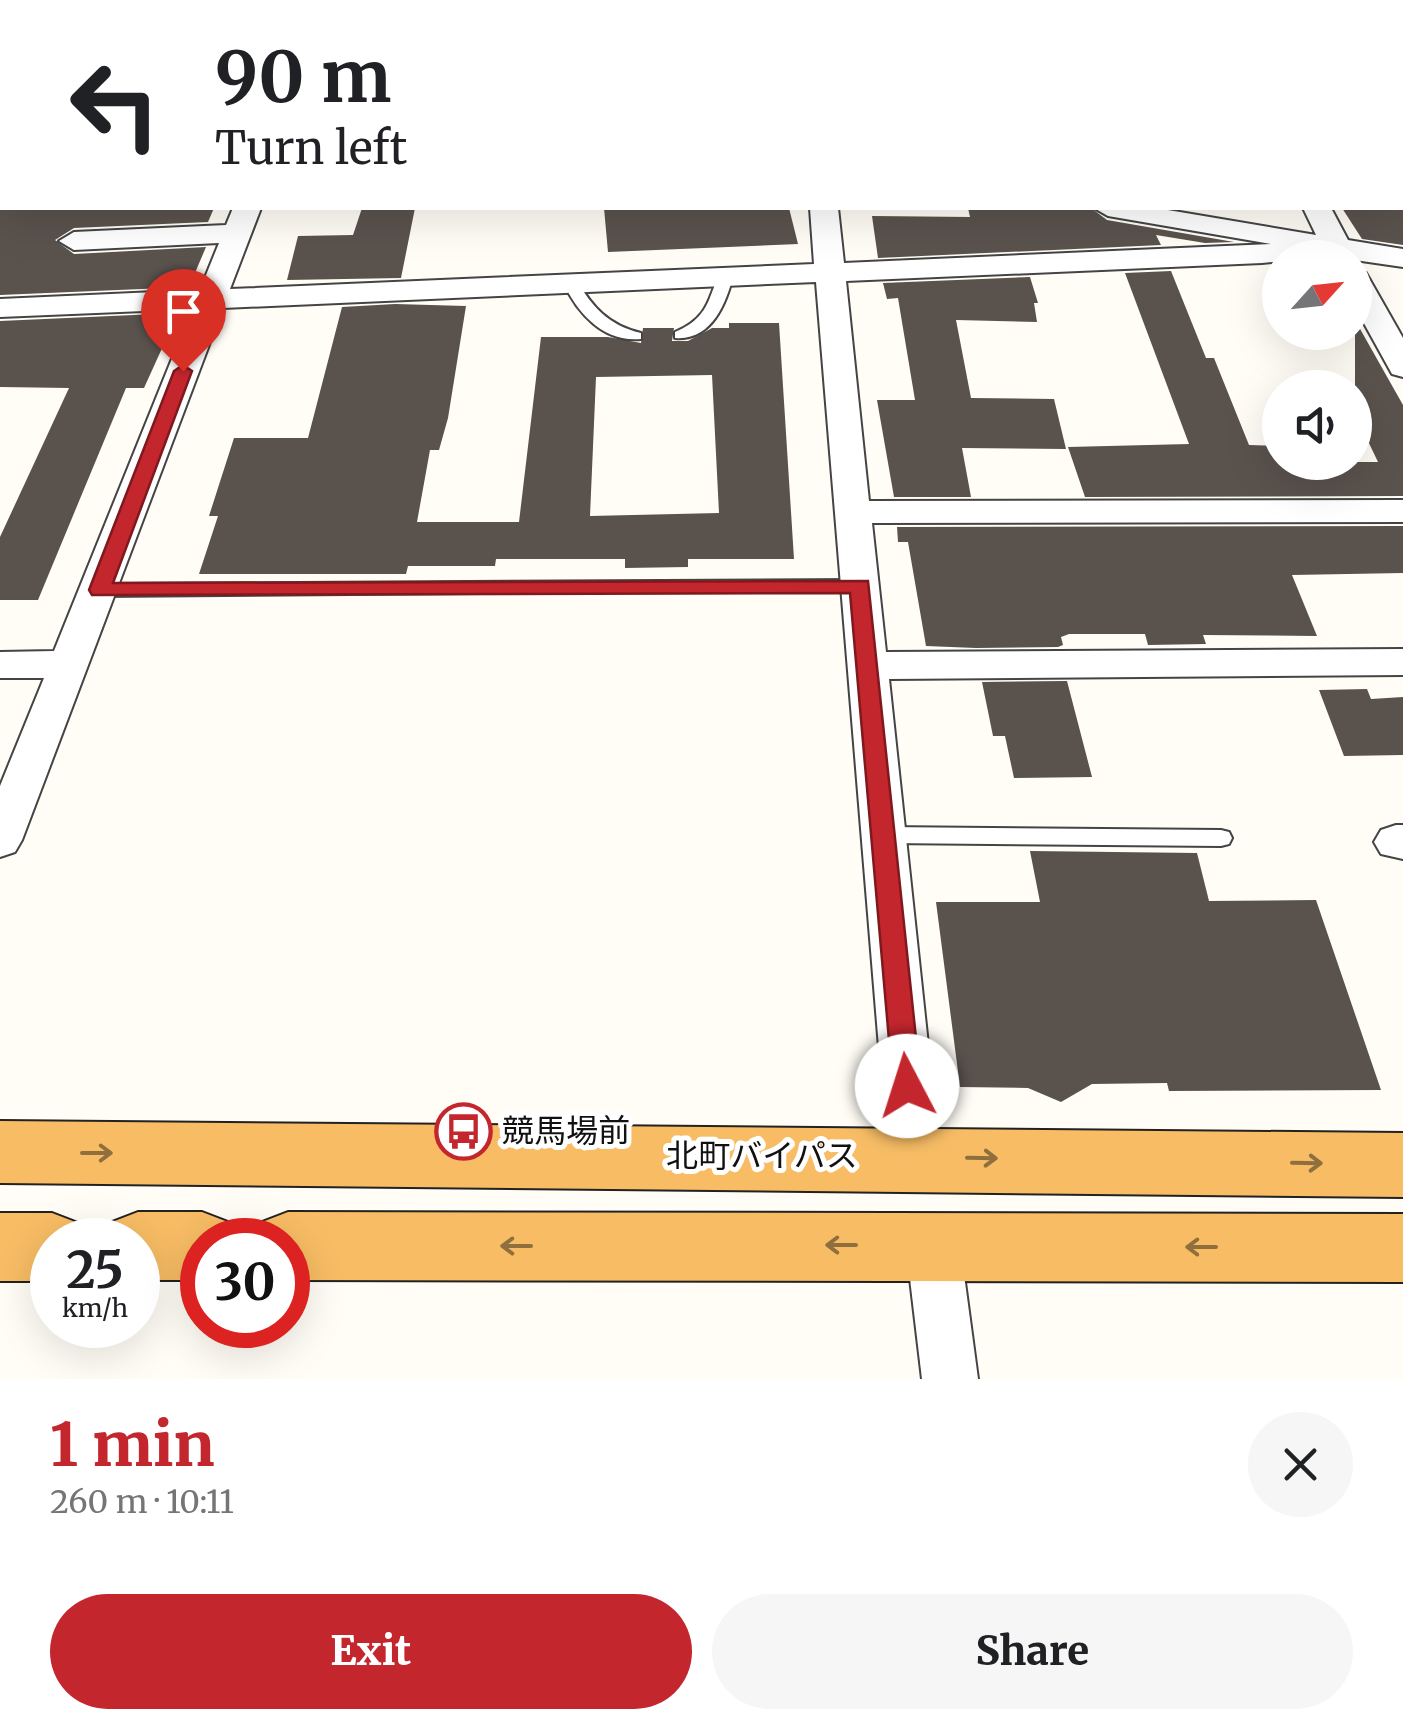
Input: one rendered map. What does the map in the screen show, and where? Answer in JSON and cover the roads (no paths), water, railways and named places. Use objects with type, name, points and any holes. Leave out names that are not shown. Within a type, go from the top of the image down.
[{"type":"highway","name":"北町バイパス","points":[[0,1152],[914,1157],[1403,1165]]},
{"type":"highway","points":[[310,1246],[1403,1248]]},
{"type":"highway","points":[[0,1247],[30,1247]]},
{"type":"street","points":[[824,210],[914,1157]]},
{"type":"street","points":[[1126,210],[1279,240]]},
{"type":"street","points":[[1318,210],[1334,240]]},
{"type":"street","points":[[0,840],[72,664],[242,220],[74,242]]},
{"type":"street","points":[[0,308],[1262,254]]},
{"type":"street","points":[[1372,255],[1403,258]]},
{"type":"street","points":[[1372,310],[1403,366]]},
{"type":"street","points":[[853,512],[1403,510]]},
{"type":"street","points":[[868,666],[1403,662]]},
{"type":"street","points":[[0,665],[72,664]]},
{"type":"street","points":[[933,1245],[950,1379]]},
{"type":"lane","points":[[681,335],[699,328],[717,310],[726,276]]},
{"type":"lane","points":[[571,282],[580,304],[602,323],[635,336]]},
{"type":"lane","points":[[100,590],[860,586]]},
{"type":"lane","points":[[884,836],[1221,838]]},
{"type":"place","name":"競馬場前","points":[[463,1131]]}]
